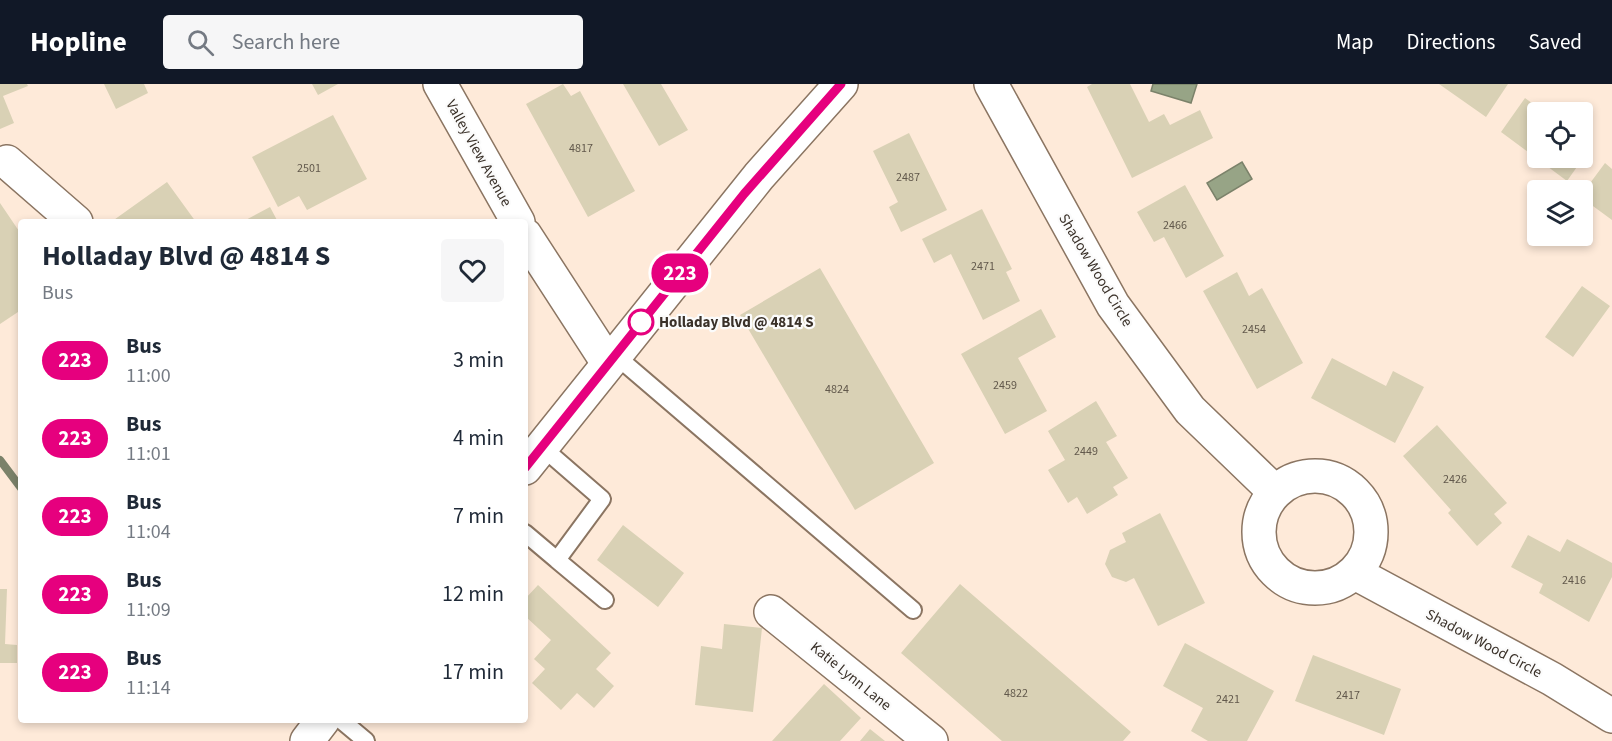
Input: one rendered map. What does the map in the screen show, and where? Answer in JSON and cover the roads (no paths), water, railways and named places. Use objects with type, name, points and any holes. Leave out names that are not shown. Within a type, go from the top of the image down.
[{"type":"street","name":"Valley View Avenue","points":[[440,84],[516,219]]},
{"type":"street","points":[[533,457],[759,176],[841,84]]},
{"type":"street","name":"Shadow Wood Circle","points":[[991,84],[1113,305],[1190,410],[1274,491]]},
{"type":"street","points":[[7,162],[73,219]]},
{"type":"street","points":[[528,239],[612,359]]},
{"type":"street","points":[[1315,475],[1336,479],[1355,492],[1367,510],[1372,532],[1367,554],[1355,573],[1336,585],[1314,589],[1293,585],[1274,572],[1262,554],[1257,531],[1262,510],[1274,491],[1293,479],[1315,475]]},
{"type":"street","name":"Shadow Wood Circle","points":[[1355,573],[1551,679],[1612,717]]},
{"type":"street","name":"Katie Lynn Lane","points":[[771,612],[931,741]]},
{"type":"street","points":[[307,741],[321,723]]},
{"type":"lane","points":[[612,359],[913,610]]},
{"type":"lane","points":[[533,457],[602,499],[557,560]]},
{"type":"lane","points":[[528,536],[605,600]]},
{"type":"lane","points":[[345,723],[366,741]]},
{"type":"waterway","points":[[0,460],[18,484]]},
{"type":"place","name":"Holladay Blvd @ 4814 S","points":[[641,322]]}]
